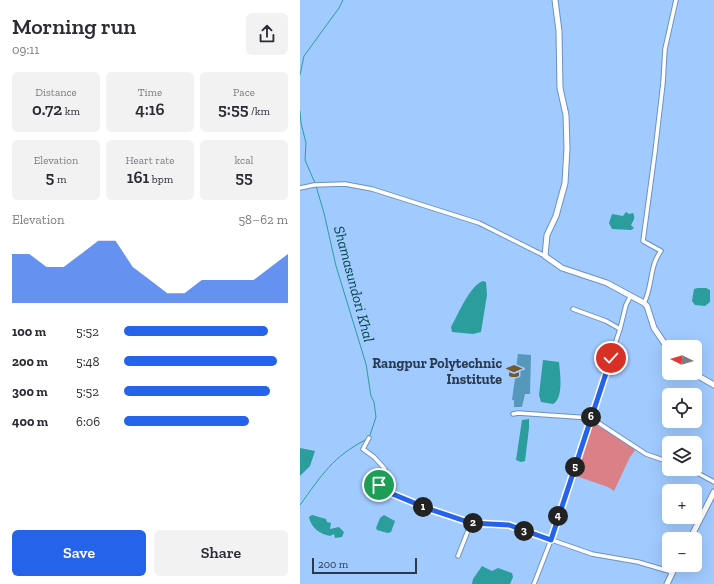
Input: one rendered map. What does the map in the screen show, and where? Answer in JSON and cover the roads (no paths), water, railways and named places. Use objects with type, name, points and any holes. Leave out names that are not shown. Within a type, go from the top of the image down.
[{"type":"main road","points":[[554,0],[559,31],[560,88],[566,116],[567,148],[565,183],[556,216],[547,236],[545,256],[562,268],[607,283],[628,294],[630,297],[644,303],[647,306],[654,328],[662,340]]},
{"type":"main road","points":[[702,378],[714,385]]},
{"type":"main road","points":[[694,532],[714,492]]},
{"type":"main road","points":[[667,584],[672,572]]},
{"type":"street","points":[[644,303],[651,282],[655,258],[661,251],[643,241],[659,121],[663,83],[664,49],[676,0]]},
{"type":"street","points":[[300,188],[314,185],[345,184],[372,189],[433,207],[479,223],[545,256]]},
{"type":"street","points":[[534,584],[551,540],[620,329],[626,305],[630,297]]},
{"type":"street","points":[[572,309],[606,321],[620,329]]},
{"type":"street","points":[[512,414],[518,413],[591,418],[646,454],[662,460]]},
{"type":"street","points":[[369,438],[363,449],[374,457],[385,469],[378,488],[429,509],[471,523],[509,525],[592,554],[638,562],[662,569]]},
{"type":"street","points":[[702,476],[714,482]]},
{"type":"street","points":[[458,556],[471,523]]},
{"type":"waterway","name":"Shamasundori Khal","points":[[300,75],[304,56],[339,8],[343,0]]},
{"type":"waterway","name":"Shamasundori Khal","points":[[300,111],[301,123],[306,143],[305,160],[315,183]]},
{"type":"waterway","name":"Shamasundori Khal","points":[[316,186],[324,213],[336,266],[366,364],[371,396],[374,402],[376,417],[369,438]]},
{"type":"waterway","name":"Shamasundori Khal","points":[[300,505],[336,460],[367,439]]},
{"type":"place","name":"Rangpur Polytechnic Institute","points":[[514,371]]}]
